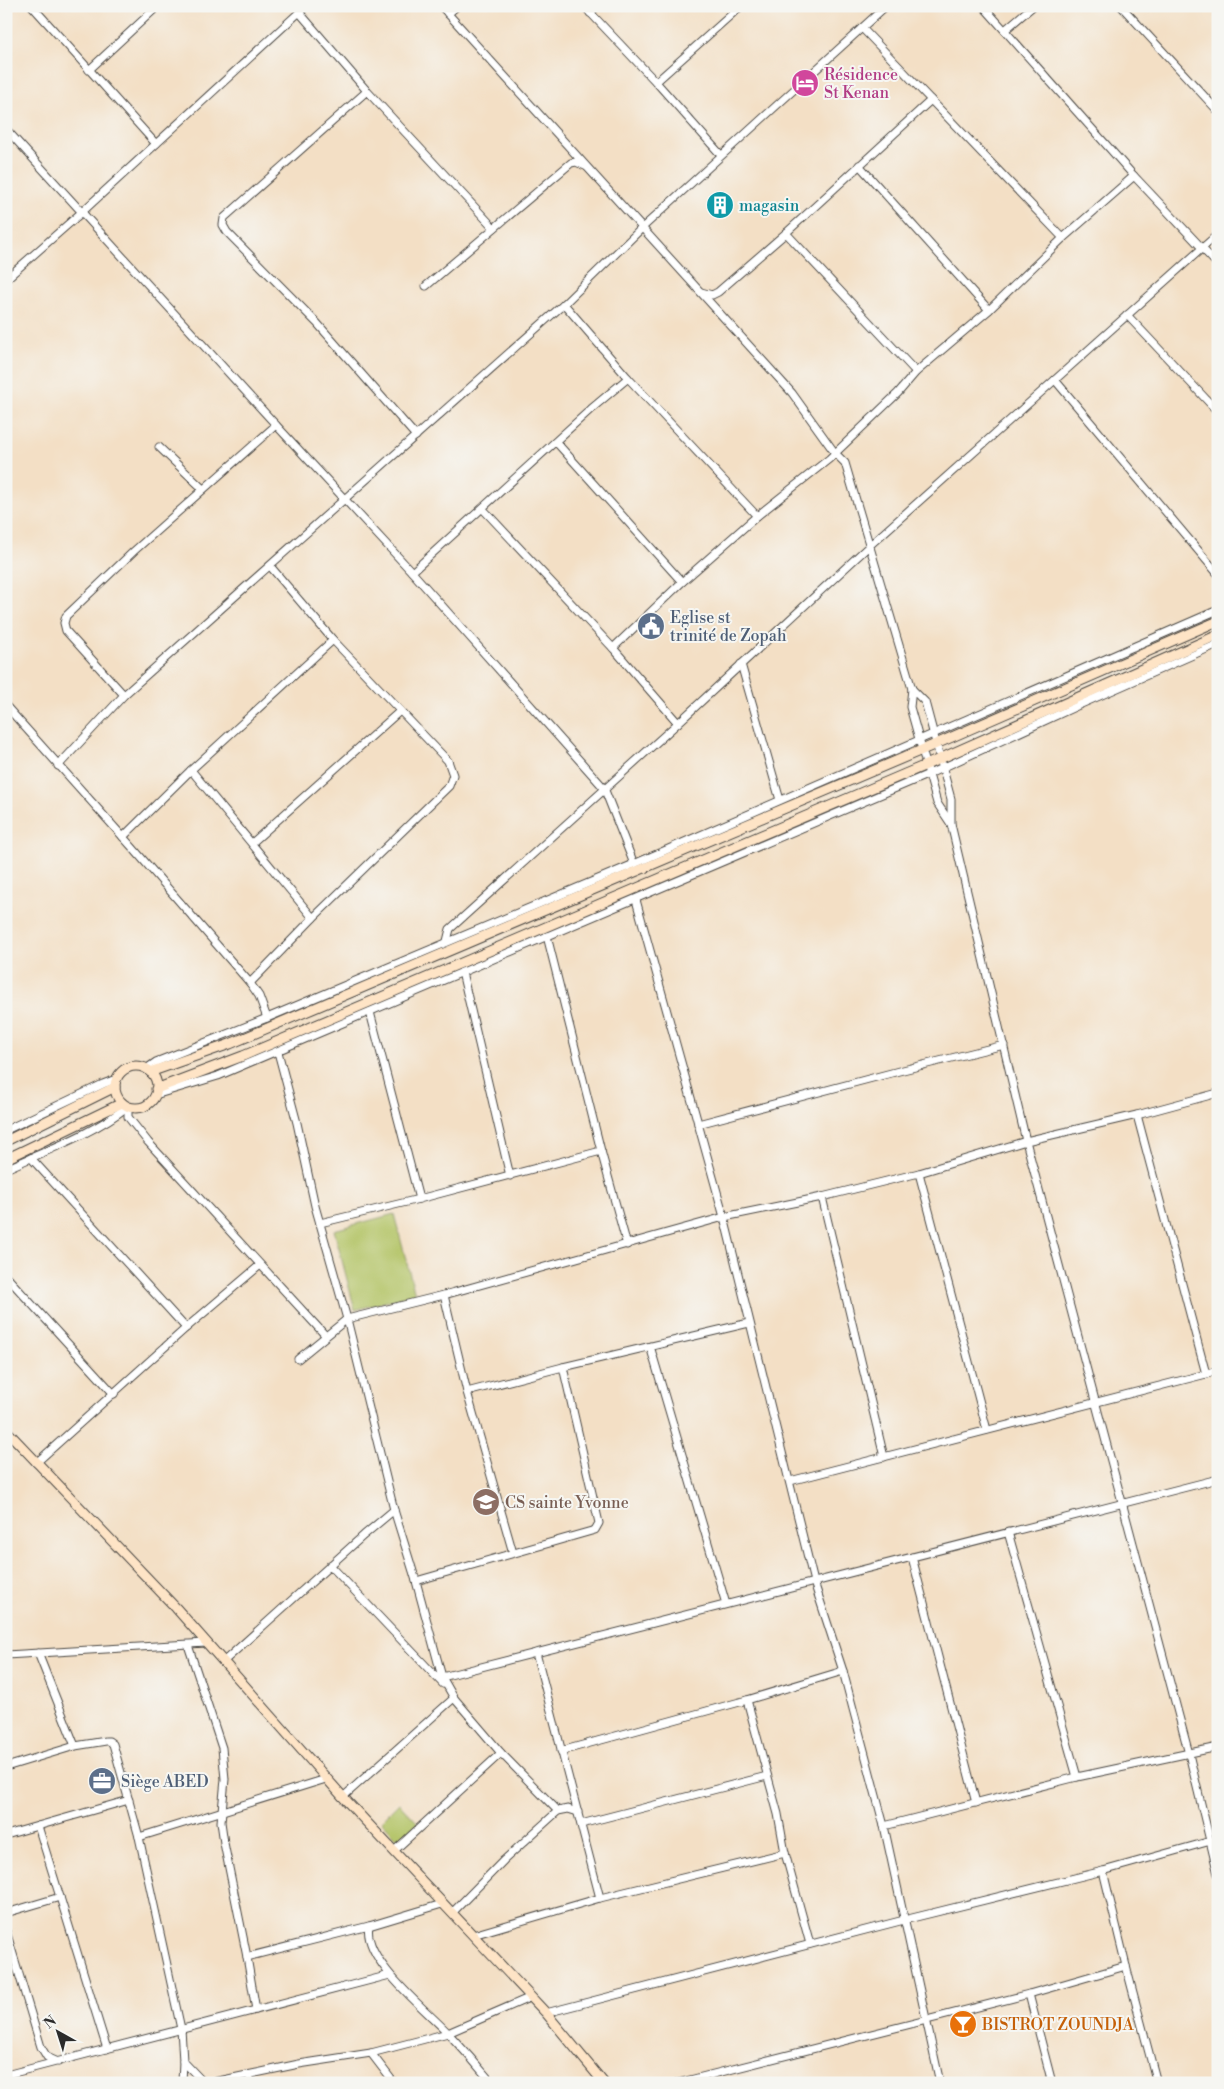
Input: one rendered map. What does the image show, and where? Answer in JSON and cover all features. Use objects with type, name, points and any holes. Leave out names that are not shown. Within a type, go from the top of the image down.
[{"type":"main road","points":[[148,1070],[230,1044],[920,745],[936,744],[1218,621]]},
{"type":"main road","points":[[156,1092],[926,765],[941,763],[1218,635]]},
{"type":"main road","points":[[138,1066],[148,1070],[156,1081],[156,1092],[150,1102],[141,1107],[125,1104],[117,1096],[116,1083],[121,1072],[129,1067],[138,1066]]},
{"type":"main road","points":[[6,1141],[116,1083]]},
{"type":"main road","points":[[6,1159],[125,1104]]},
{"type":"main road","points":[[6,1430],[125,1554],[326,1779],[546,2013],[604,2083]]},
{"type":"street","points":[[32,6],[156,144]]},
{"type":"street","points":[[89,70],[158,6]]},
{"type":"street","points":[[6,279],[82,212],[306,6]]},
{"type":"street","points":[[441,6],[792,393],[835,453],[845,463],[850,473],[869,546],[912,689],[910,707],[936,803],[951,824]]},
{"type":"street","points":[[448,14],[457,6]]},
{"type":"street","points":[[584,6],[722,155]]},
{"type":"street","points":[[590,13],[597,6]]},
{"type":"street","points":[[656,82],[741,6]]},
{"type":"street","points":[[58,766],[124,695],[270,566],[343,498],[416,436],[564,304],[642,228],[886,6]]},
{"type":"street","points":[[983,6],[1134,176],[1218,265]]},
{"type":"street","points":[[1005,30],[1033,6]]},
{"type":"street","points":[[1121,6],[1217,107]]},
{"type":"street","points":[[299,12],[367,91],[494,228]]},
{"type":"street","points":[[862,28],[1063,238]]},
{"type":"street","points":[[367,91],[224,218],[223,225],[227,232],[317,323],[416,436]]},
{"type":"street","points":[[701,292],[712,295],[718,292],[786,233],[931,100]]},
{"type":"street","points":[[6,129],[412,572],[604,788],[634,864]]},
{"type":"street","points":[[6,142],[13,136]]},
{"type":"street","points":[[426,286],[571,163],[576,162],[588,167]]},
{"type":"street","points":[[859,165],[989,310]]},
{"type":"street","points":[[613,648],[682,582],[757,516],[835,453],[898,393],[916,372],[989,310],[1063,238],[1134,176]]},
{"type":"street","points":[[786,233],[916,372]]},
{"type":"street","points":[[447,941],[450,929],[678,723],[869,546],[1218,234]]},
{"type":"street","points":[[564,304],[628,378],[757,516]]},
{"type":"street","points":[[1127,314],[1218,412]]},
{"type":"street","points":[[412,572],[591,409],[628,378]]},
{"type":"street","points":[[1056,380],[1218,574]]},
{"type":"street","points":[[124,695],[66,631],[64,622],[66,616],[134,551],[276,425]]},
{"type":"street","points":[[556,442],[682,582]]},
{"type":"street","points":[[159,447],[203,489]]},
{"type":"street","points":[[483,509],[613,648],[678,723]]},
{"type":"street","points":[[250,983],[313,918],[449,786],[453,775],[448,761],[333,640],[270,566]]},
{"type":"street","points":[[148,1070],[156,1062],[267,1018],[634,864],[780,800],[920,745],[933,734],[1218,610]]},
{"type":"street","points":[[122,837],[191,770],[333,640]]},
{"type":"street","points":[[156,1092],[218,1076],[278,1052],[928,774],[941,763],[1218,644]]},
{"type":"street","points":[[741,664],[780,800]]},
{"type":"street","points":[[912,689],[925,702],[941,763],[950,799],[951,824],[1026,1142],[1189,1754],[1218,1874]]},
{"type":"street","points":[[6,706],[250,983],[259,996],[267,1018]]},
{"type":"street","points":[[252,843],[400,711]]},
{"type":"street","points":[[191,770],[313,918]]},
{"type":"street","points":[[636,900],[724,1217],[814,1582],[843,1671],[884,1826],[940,2083]]},
{"type":"street","points":[[547,936],[601,1151],[627,1245]]},
{"type":"street","points":[[462,972],[510,1176]]},
{"type":"street","points":[[370,1012],[419,1199]]},
{"type":"street","points":[[698,1124],[899,1070],[1004,1045]]},
{"type":"street","points":[[278,1052],[297,1123],[314,1206],[347,1319],[394,1510],[416,1580],[442,1676],[454,1698],[501,1753],[558,1811]]},
{"type":"street","points":[[6,1130],[102,1084],[116,1083]]},
{"type":"street","points":[[298,1359],[325,1335],[347,1319],[444,1295],[724,1217],[822,1198],[919,1173],[1026,1142],[1218,1093]]},
{"type":"street","points":[[6,1168],[31,1158],[119,1114],[125,1104]]},
{"type":"street","points":[[125,1104],[128,1117],[148,1142],[259,1266],[325,1335]]},
{"type":"street","points":[[1136,1115],[1206,1374]]},
{"type":"street","points":[[320,1223],[510,1176],[601,1151]]},
{"type":"street","points":[[31,1158],[186,1328]]},
{"type":"street","points":[[919,1173],[987,1430]]},
{"type":"street","points":[[822,1198],[884,1457]]},
{"type":"street","points":[[36,1463],[186,1328],[259,1266]]},
{"type":"street","points":[[6,1276],[114,1394]]},
{"type":"street","points":[[444,1295],[467,1392],[512,1553]]},
{"type":"street","points":[[467,1392],[563,1367],[750,1323]]},
{"type":"street","points":[[650,1346],[726,1604]]},
{"type":"street","points":[[416,1580],[595,1530],[599,1523],[563,1367]]},
{"type":"street","points":[[790,1481],[1218,1371]]},
{"type":"street","points":[[442,1676],[1218,1479]]},
{"type":"street","points":[[223,1662],[394,1510]]},
{"type":"street","points":[[1008,1532],[1077,1778]]},
{"type":"street","points":[[912,1557],[976,1803]]},
{"type":"street","points":[[330,1565],[411,1653],[448,1688]]},
{"type":"street","points":[[6,1655],[206,1643]]},
{"type":"street","points":[[188,1645],[222,1748],[225,1779],[222,1812],[224,1843],[256,2010]]},
{"type":"street","points":[[38,1653],[75,1746]]},
{"type":"street","points":[[536,1653],[600,1898]]},
{"type":"street","points":[[561,1751],[747,1700],[843,1671]]},
{"type":"street","points":[[343,1797],[454,1698]]},
{"type":"street","points":[[747,1700],[778,1814],[785,1854],[810,1944]]},
{"type":"street","points":[[6,1767],[75,1746],[110,1741],[113,1744],[139,1837],[181,2029],[182,2083]]},
{"type":"street","points":[[884,1826],[1077,1778],[1218,1747]]},
{"type":"street","points":[[394,1851],[501,1753]]},
{"type":"street","points":[[582,1824],[767,1776]]},
{"type":"street","points":[[139,1837],[326,1779]]},
{"type":"street","points":[[6,1835],[129,1800]]},
{"type":"street","points":[[452,1913],[504,1860],[558,1811],[568,1809],[578,1812]]},
{"type":"street","points":[[38,1826],[106,2049]]},
{"type":"street","points":[[546,2013],[904,1920],[1103,1871],[1218,1839]]},
{"type":"street","points":[[473,1935],[600,1898],[785,1854]]},
{"type":"street","points":[[1103,1871],[1126,1966],[1158,2083]]},
{"type":"street","points":[[6,1913],[60,1897]]},
{"type":"street","points":[[247,1957],[369,1926],[442,1904]]},
{"type":"street","points":[[369,1926],[369,1941],[390,1975],[448,2033],[492,2083]]},
{"type":"street","points":[[6,1931],[43,2053],[58,2062]]},
{"type":"street","points":[[678,2083],[1029,1994],[1126,1966]]},
{"type":"street","points":[[6,2075],[390,1975]]},
{"type":"street","points":[[1029,1994],[1052,2083]]},
{"type":"street","points":[[209,2083],[250,2079],[299,2064],[371,2053],[448,2033],[531,1997]]},
{"type":"street","points":[[371,2053],[394,2083]]},
{"type":"street","points":[[183,2061],[204,2083]]},
{"type":"green space","points":[[394,1214],[415,1294],[355,1310],[334,1230]]},
{"type":"green space","points":[[399,1803],[418,1823],[399,1840],[381,1821]]},
{"type":"place","name":"Résidence St Kenan","points":[[805,83]]},
{"type":"place","name":"magasin","points":[[720,205]]},
{"type":"place","name":"Eglise st trinité de Zopah","points":[[651,626]]},
{"type":"place","name":"CS sainte Yvonne","points":[[486,1502]]},
{"type":"place","name":"Siège ABED","points":[[102,1781]]},
{"type":"place","name":"BISTROT ZOUNDJA","points":[[963,2024]]}]
